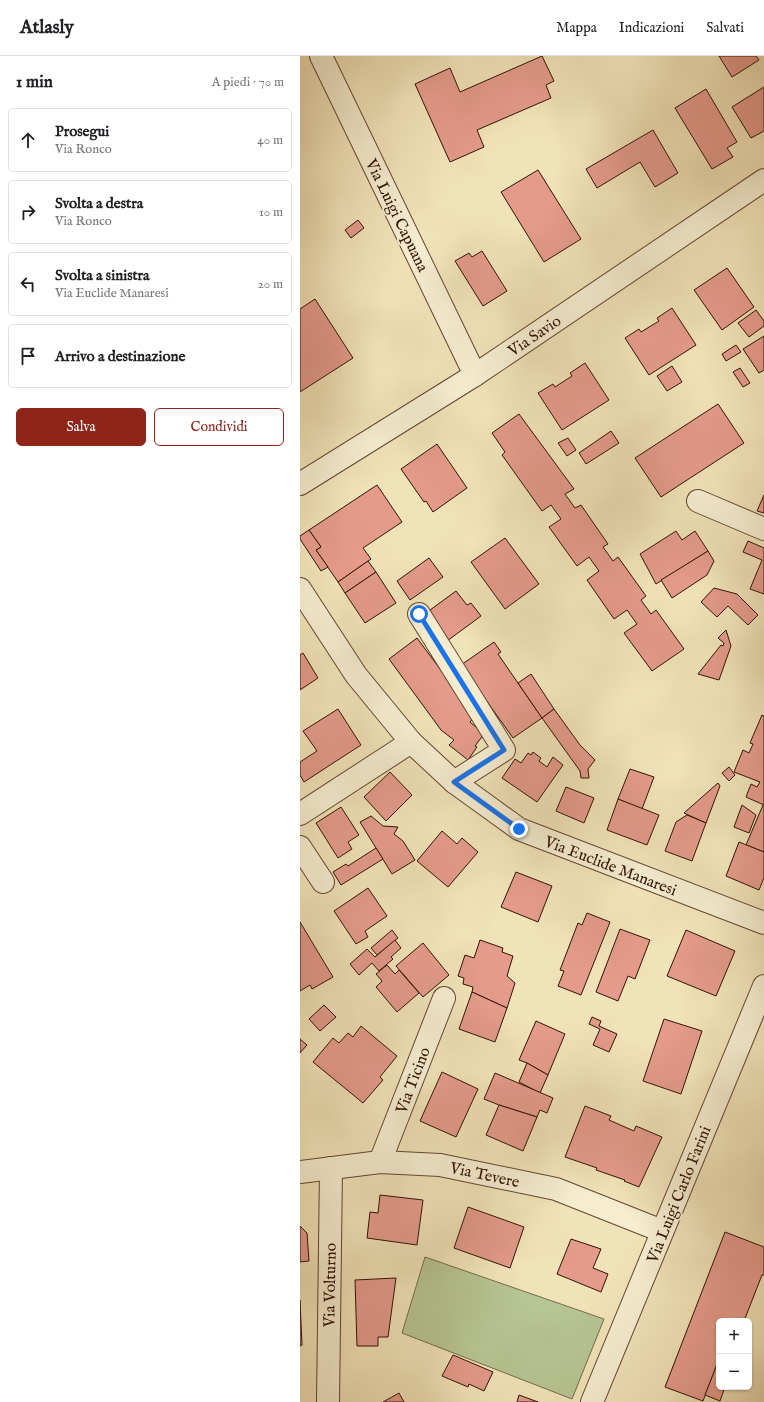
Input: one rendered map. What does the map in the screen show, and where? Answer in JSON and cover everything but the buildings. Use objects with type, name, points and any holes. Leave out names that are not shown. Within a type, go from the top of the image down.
[{"type":"street","name":"Via Luigi Capuana","points":[[322,56],[475,375]]},
{"type":"street","name":"Via Savio","points":[[300,484],[475,375],[764,180]]},
{"type":"street","points":[[698,501],[764,529]]},
{"type":"street","name":"Via Euclide Manaresi","points":[[300,589],[356,675],[411,742],[454,782],[519,829],[764,923]]},
{"type":"street","points":[[419,614],[504,750],[454,782]]},
{"type":"street","points":[[300,814],[411,742]]},
{"type":"street","points":[[300,847],[323,882]]},
{"type":"street","name":"Via Luigi Carlo Farini","points":[[592,1402],[764,986]]},
{"type":"street","name":"Via Ticino","points":[[380,1162],[444,998]]},
{"type":"street","name":"Via Tevere","points":[[300,1172],[380,1162],[440,1165],[556,1189],[662,1231]]},
{"type":"street","name":"Via Volturno","points":[[328,1402],[331,1168]]},
{"type":"green space","points":[[425,1257],[604,1319],[572,1399],[402,1333]]},
{"type":"route","points":[[419,614],[504,750],[454,782],[519,829]]}]
